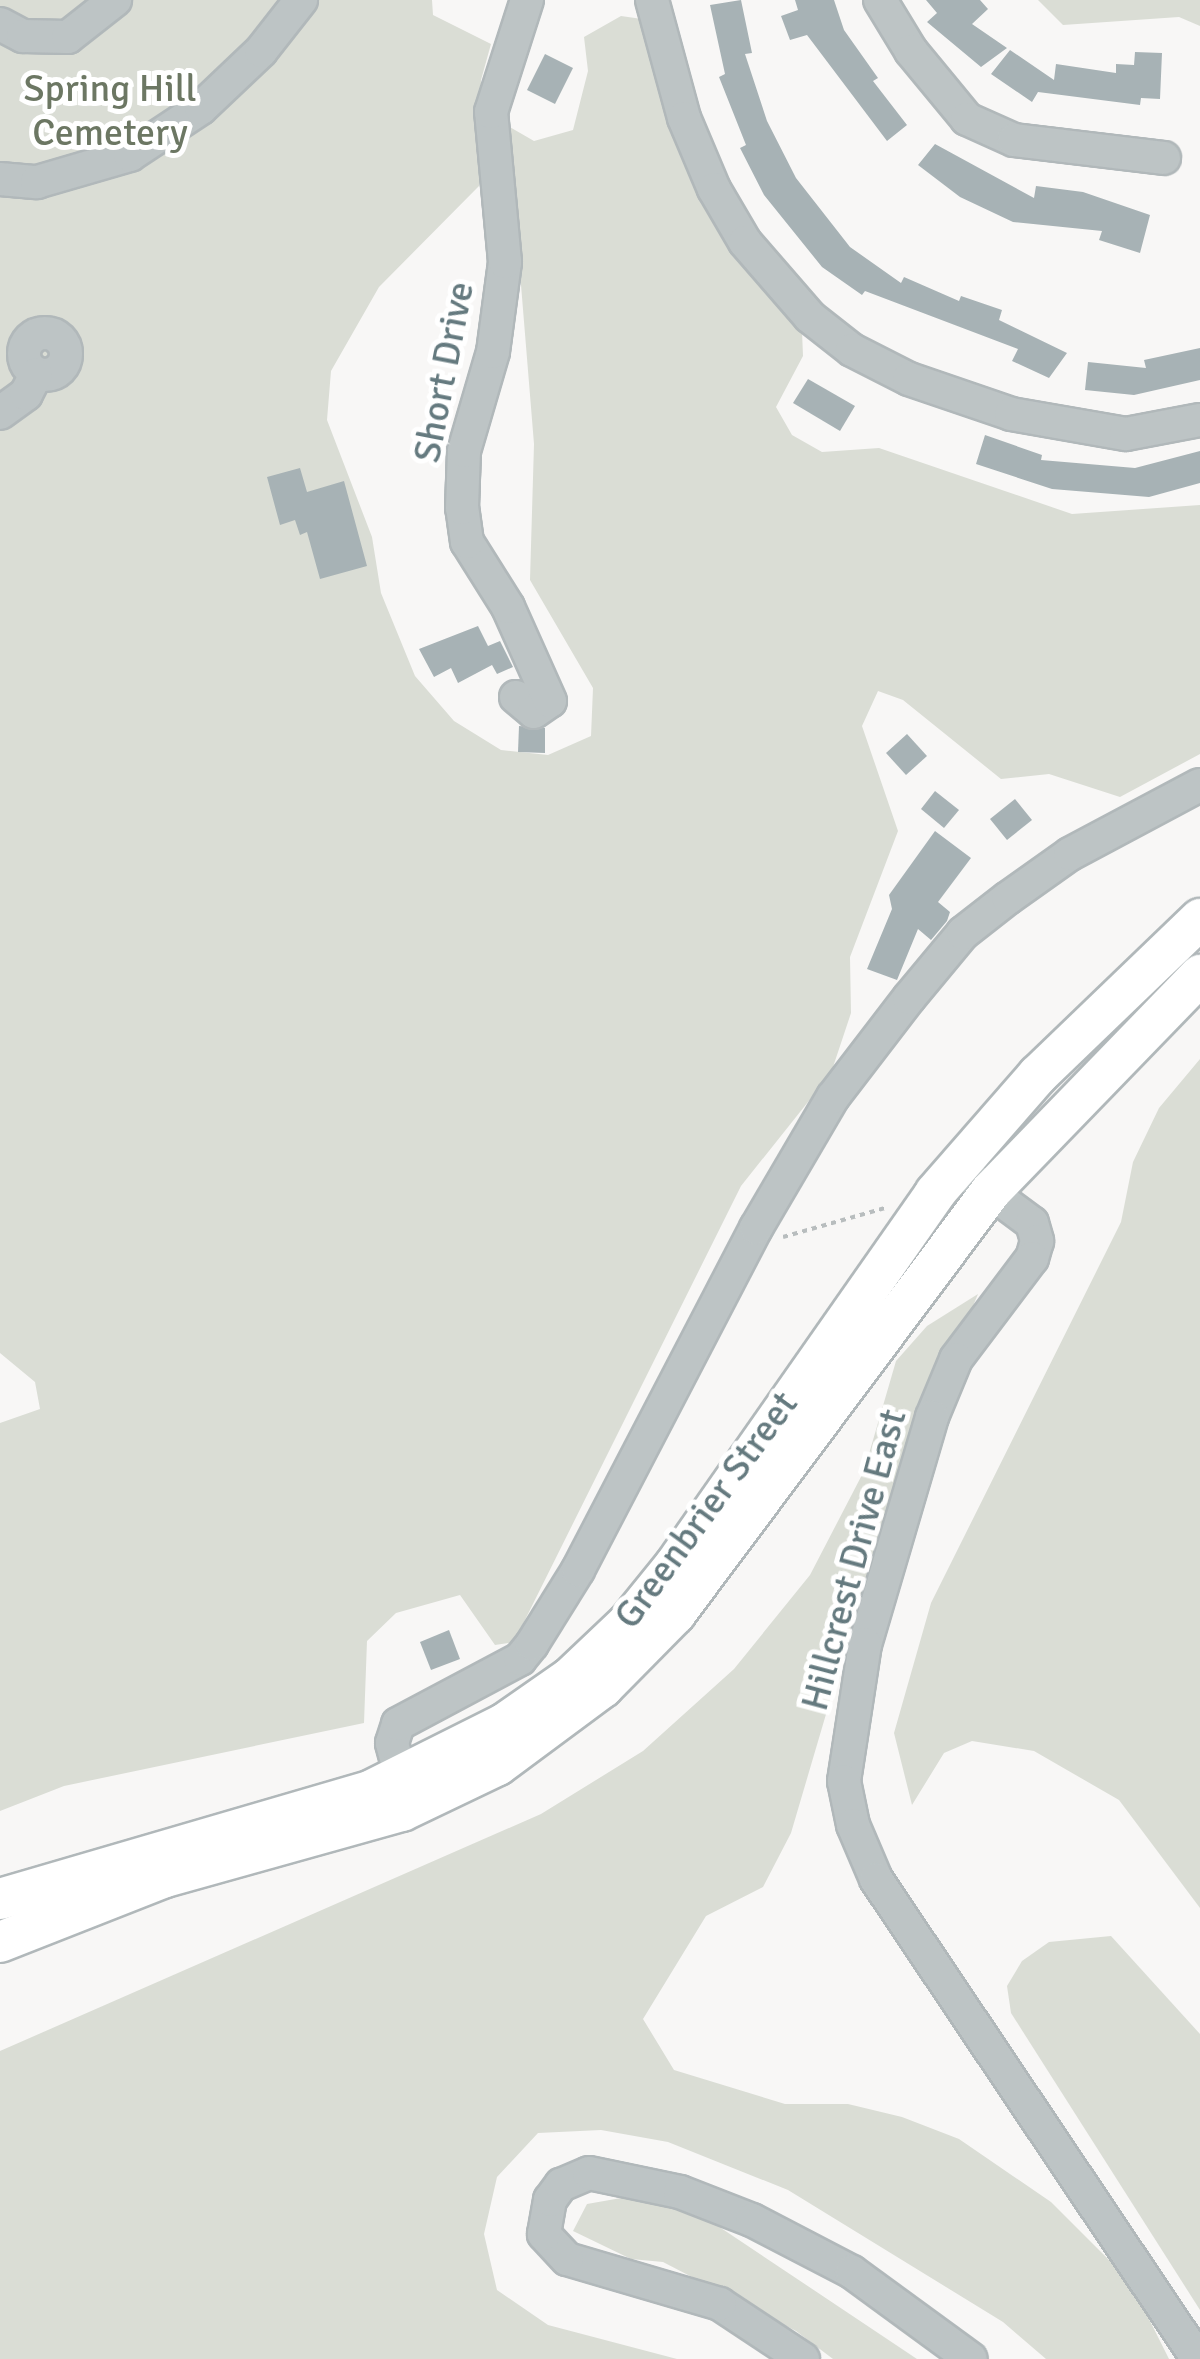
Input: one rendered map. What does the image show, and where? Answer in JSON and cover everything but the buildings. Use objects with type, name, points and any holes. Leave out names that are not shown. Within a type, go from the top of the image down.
[{"type":"main road","name":"Greenbrier Street","points":[[0,1899],[401,1776],[545,1697],[628,1622],[946,1180],[1038,1075],[1200,919]]},
{"type":"main road","name":"Greenbrier Street","points":[[0,1942],[165,1876],[402,1810],[498,1765],[548,1730],[664,1626],[991,1191],[1200,976]]},
{"type":"street","points":[[0,24],[23,36],[68,37],[115,0]]},
{"type":"street","points":[[0,179],[37,182],[130,154],[201,108],[261,51],[301,0]]},
{"type":"street","name":"Short Drive","points":[[516,696],[534,712],[550,701],[508,608],[466,542],[462,508],[464,451],[492,352],[506,262],[491,112],[527,0]]},
{"type":"street","points":[[652,0],[684,118],[714,189],[745,242],[810,318],[852,350],[909,378],[1011,414],[1126,434],[1200,420]]},
{"type":"street","points":[[880,0],[910,51],[967,119],[1014,140],[1164,158]]},
{"type":"street","points":[[0,413],[26,394],[36,374]]},
{"type":"street","points":[[401,1776],[392,1743],[398,1724],[520,1658],[532,1644],[578,1570],[745,1248],[833,1097],[963,933],[1070,854],[1200,784]]},
{"type":"street","name":"Hillcrest Drive East","points":[[946,1180],[991,1191],[1032,1223],[1037,1241],[1032,1258],[956,1359],[932,1416],[865,1644],[844,1782],[853,1825],[876,1879],[1198,2359]]},
{"type":"street","points":[[803,2359],[720,2304],[567,2260],[544,2234],[550,2200],[561,2185],[589,2173],[680,2192],[752,2220],[852,2272],[970,2359]]},
{"type":"path","points":[[745,1248],[946,1180]]},
{"type":"green space","name":"Spring Hill Cemetery","points":[[0,0],[432,0],[433,15],[491,44],[481,80],[479,186],[379,287],[331,371],[327,420],[372,537],[381,593],[415,676],[454,721],[501,750],[548,755],[591,736],[593,688],[530,580],[534,444],[508,126],[534,141],[573,130],[588,71],[584,37],[621,16],[642,19],[679,146],[709,216],[802,331],[803,356],[776,407],[792,435],[822,452],[879,448],[1072,514],[1200,505],[1200,754],[1120,797],[1049,774],[1001,779],[903,700],[878,691],[862,726],[898,831],[850,957],[851,1013],[831,1073],[741,1186],[514,1642],[495,1645],[460,1595],[396,1613],[367,1641],[364,1723],[64,1786],[0,1811],[0,1423],[40,1409],[35,1382],[0,1353]]},
{"type":"green space","points":[[1038,0],[1200,0],[1200,26],[1179,17],[1063,25]]},
{"type":"green space","points":[[1200,1059],[1200,1908],[1119,1800],[1034,1751],[972,1741],[944,1753],[912,1805],[894,1733],[931,1603],[1121,1222],[1133,1162],[1159,1108]]},
{"type":"green space","points":[[978,1294],[880,1531],[791,1833],[763,1887],[706,1916],[643,2019],[674,2070],[785,2104],[848,2104],[902,2117],[959,2139],[1051,2202],[1130,2281],[1169,2359],[1046,2359],[1003,2322],[788,2190],[668,2142],[601,2130],[538,2133],[497,2177],[484,2234],[497,2290],[548,2325],[677,2359],[0,2359],[0,2051],[541,1814],[643,1751],[734,1669],[810,1575],[864,1471],[896,1361],[927,1326]]},
{"type":"green space","points":[[1111,1936],[1200,2034],[1200,2310],[1011,2013],[1007,1986],[1022,1961],[1049,1942]]},
{"type":"green space","points":[[644,2194],[703,2216],[917,2359],[833,2359],[796,2331],[663,2262],[631,2259],[573,2231],[587,2204]]}]
